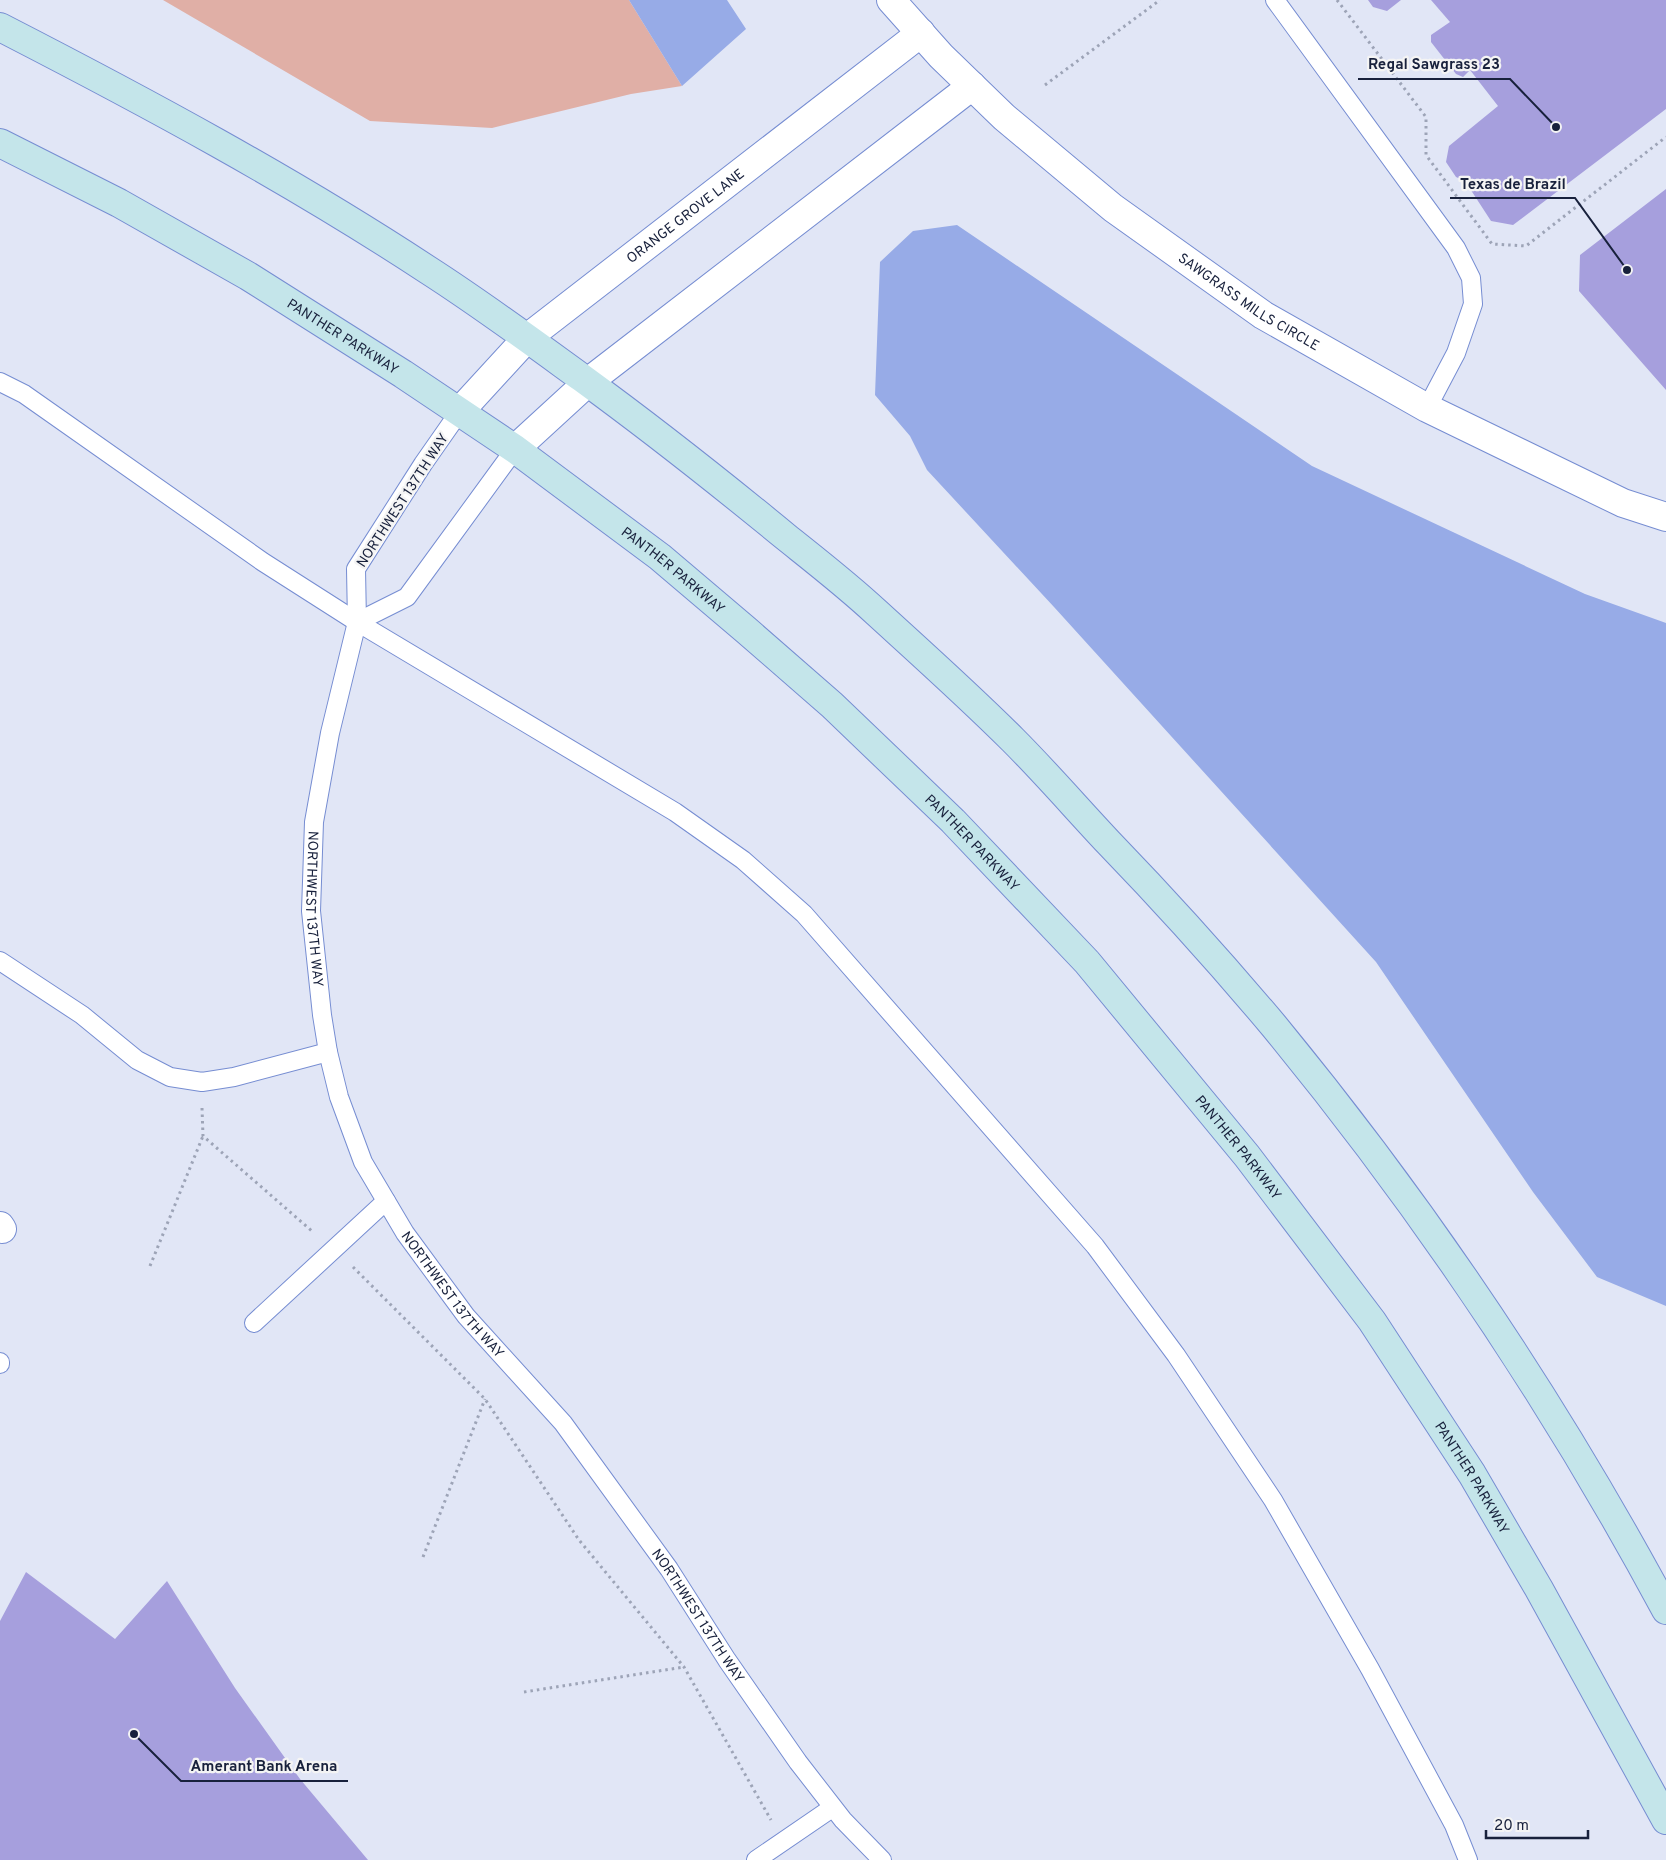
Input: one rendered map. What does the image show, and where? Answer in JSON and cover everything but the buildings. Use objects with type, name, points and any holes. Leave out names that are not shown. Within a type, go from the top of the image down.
[{"type":"main road","points":[[0,26],[280,178],[429,270],[527,338],[640,420],[871,607],[1011,738],[1167,903],[1273,1025],[1340,1110],[1462,1277],[1564,1432],[1641,1563],[1666,1610]]},
{"type":"main road","name":"PANTHER PARKWAY","points":[[0,143],[119,203],[248,276],[403,374],[516,449],[660,557],[746,630],[832,705],[953,821],[1093,970],[1246,1156],[1372,1321],[1477,1482],[1539,1589],[1666,1820]]},
{"type":"street","name":"SAWGRASS MILLS CIRCLE","points":[[891,0],[1004,117],[1113,208],[1263,315],[1426,408],[1623,503],[1666,517]]},
{"type":"street","name":"ORANGE GROVE LANE","points":[[460,412],[527,338],[921,33]]},
{"type":"street","points":[[516,449],[588,382],[972,86]]},
{"type":"lane","points":[[1275,0],[1456,248],[1471,278],[1474,304],[1456,353],[1426,408]]},
{"type":"lane","points":[[0,382],[24,394],[263,562],[357,622],[675,812],[743,860],[804,914],[1095,1246],[1176,1355],[1273,1500],[1370,1669],[1454,1825],[1468,1860]]},
{"type":"lane","name":"NORTHWEST 137TH WAY","points":[[460,412],[423,464],[356,569],[357,622],[330,733],[314,822],[311,912],[322,1015],[328,1052],[339,1097],[363,1162],[405,1233],[466,1316],[566,1428],[669,1569],[727,1660],[798,1762],[832,1808],[882,1860]]},
{"type":"lane","points":[[357,622],[407,597],[516,449]]},
{"type":"lane","points":[[0,961],[82,1015],[137,1060],[170,1077],[202,1082],[234,1076],[328,1052]]},
{"type":"lane","points":[[254,1323],[386,1201]]},
{"type":"lane","points":[[756,1860],[832,1808]]},
{"type":"path","points":[[1045,85],[1160,0]]},
{"type":"path","points":[[1337,0],[1426,117],[1426,155],[1492,244],[1526,246],[1666,138]]},
{"type":"path","points":[[150,1266],[203,1136],[202,1082]]},
{"type":"path","points":[[203,1136],[333,1249],[485,1399],[579,1540],[684,1667],[783,1842]]},
{"type":"path","points":[[423,1557],[485,1399]]},
{"type":"path","points":[[524,1692],[684,1667]]},
{"type":"shaded area","points":[[163,0],[629,0],[682,86],[631,94],[492,128],[370,121]]},
{"type":"water","points":[[629,0],[727,0],[746,29],[682,86]]},
{"type":"water","points":[[957,225],[1312,466],[1585,594],[1666,623],[1666,1306],[1597,1277],[1533,1192],[1376,962],[927,470],[910,436],[875,395],[880,262],[913,231]]},
{"type":"place","name":"Regal Sawgrass 23","points":[[1556,127]]},
{"type":"place","name":"Texas de Brazil","points":[[1627,270]]},
{"type":"place","name":"Amerant Bank Arena","points":[[134,1734]]}]
